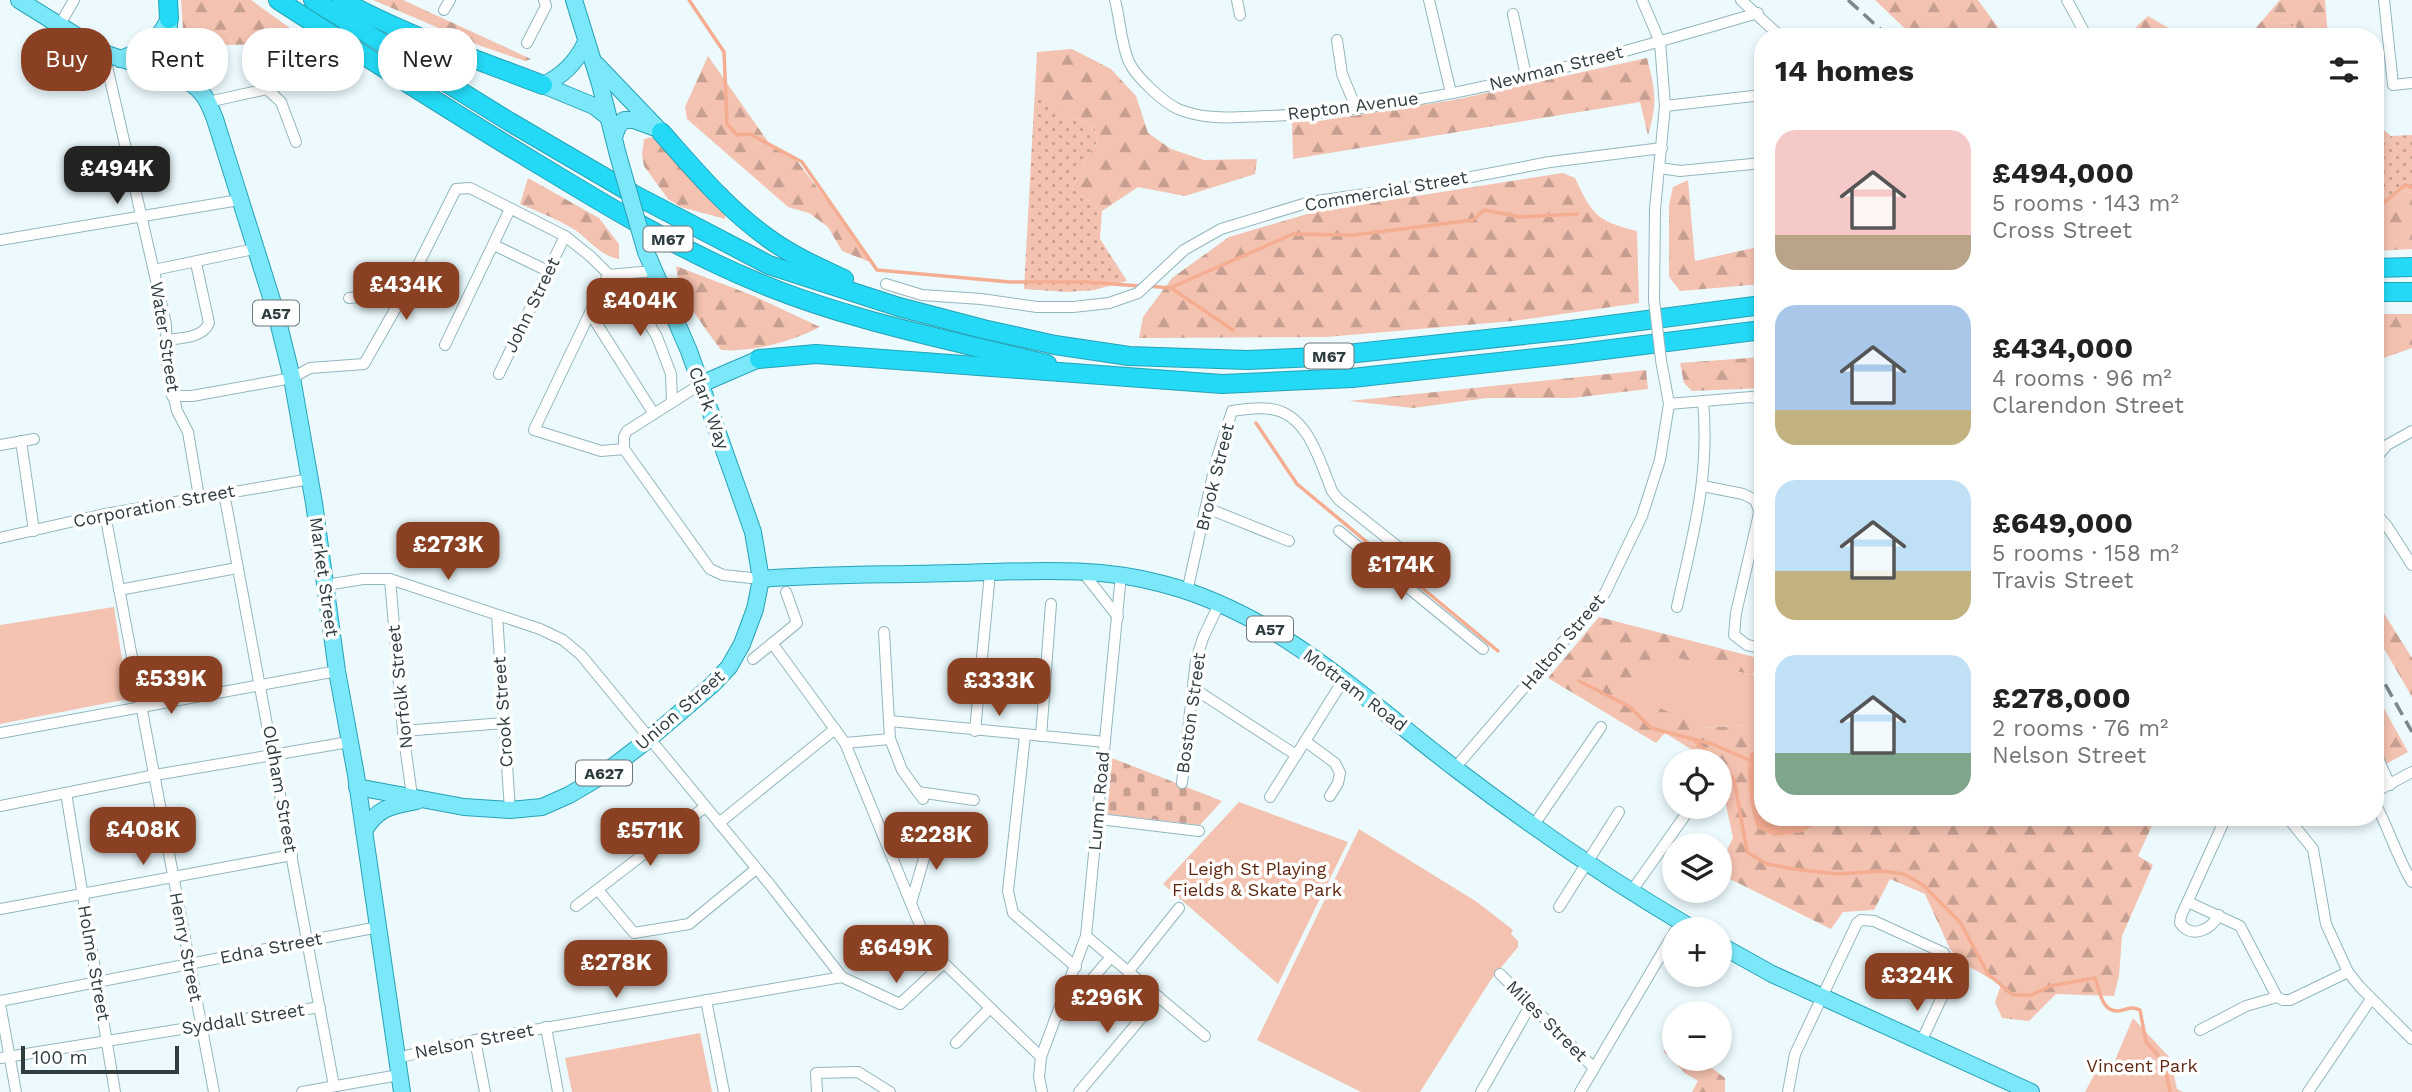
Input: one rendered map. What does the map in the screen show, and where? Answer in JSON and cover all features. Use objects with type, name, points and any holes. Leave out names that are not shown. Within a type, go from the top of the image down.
[{"type":"highway","points":[[168,0],[169,19]]},
{"type":"highway","name":"M67","points":[[278,0],[407,84],[620,214],[689,251],[758,283],[868,320],[1102,377]]},
{"type":"highway","name":"M67","points":[[313,0],[521,129],[632,194],[769,265],[899,307],[1055,345],[1129,356],[1247,360],[1319,357],[1754,306]]},
{"type":"highway","points":[[341,0],[366,14],[543,85]]},
{"type":"highway","name":"M67","points":[[661,132],[702,179],[754,228],[797,256],[899,307]]},
{"type":"highway","points":[[2384,268],[2412,267]]},
{"type":"highway","points":[[2384,292],[2412,292]]},
{"type":"highway","name":"M67","points":[[759,359],[816,354],[1222,384],[1352,378],[1754,331]]},
{"type":"main road","name":"A57","points":[[19,0],[63,28]]},
{"type":"main road","name":"Clark Way","points":[[574,0],[646,252],[701,384],[752,532],[761,579]]},
{"type":"main road","points":[[112,56],[148,48],[162,33],[169,19]]},
{"type":"main road","points":[[169,19],[169,28]]},
{"type":"main road","points":[[543,85],[556,79],[574,62],[586,42]]},
{"type":"main road","name":"A57","points":[[112,56],[126,61]]},
{"type":"main road","name":"A627","points":[[592,60],[661,132]]},
{"type":"main road","points":[[543,85],[594,106],[608,117]]},
{"type":"main road","name":"Market Street","points":[[201,91],[208,102],[276,313],[292,378],[310,479],[402,1092]]},
{"type":"main road","points":[[614,137],[618,126],[624,120],[647,124],[661,132]]},
{"type":"main road","points":[[701,384],[759,359]]},
{"type":"main road","name":"Mottram Road","points":[[761,579],[1055,570],[1121,575],[1187,592],[1252,619],[1284,637],[1344,679],[1455,768],[1533,826],[1666,917]]},
{"type":"main road","name":"Union Street","points":[[357,787],[464,807],[510,810],[542,807],[569,795],[597,778],[649,739],[729,667],[755,609],[761,579]]},
{"type":"main road","name":"Union Street","points":[[364,831],[371,819],[385,808],[419,797]]},
{"type":"main road","points":[[1732,952],[1772,974],[2031,1092]]},
{"type":"street","points":[[59,26],[74,0]]},
{"type":"street","points":[[444,10],[450,0]]},
{"type":"street","points":[[527,43],[546,6],[544,0]]},
{"type":"street","name":"Repton Avenue","points":[[1115,0],[1129,62],[1147,86],[1177,108],[1213,118],[1318,114],[1451,93]]},
{"type":"street","points":[[1237,0],[1241,15]]},
{"type":"street","points":[[1429,0],[1451,93]]},
{"type":"street","name":"Halton Street","points":[[1455,768],[1605,593],[1643,516],[1660,460],[1670,404],[1661,360],[1654,300],[1655,209],[1665,106],[1660,42],[1642,0]]},
{"type":"street","points":[[1741,0],[1772,28]]},
{"type":"street","points":[[2067,0],[2082,28]]},
{"type":"street","points":[[2384,0],[2393,85],[2412,83]]},
{"type":"street","name":"Newman Street","points":[[1451,93],[1660,42],[1758,13]]},
{"type":"street","points":[[1513,14],[1526,76]]},
{"type":"street","points":[[1337,40],[1342,74],[1356,108]]},
{"type":"street","name":"Water Street","points":[[112,56],[166,324],[167,366],[173,396],[188,432],[199,497]]},
{"type":"street","points":[[208,102],[258,91]]},
{"type":"street","points":[[269,91],[281,102],[296,142]]},
{"type":"street","points":[[1665,106],[1754,96]]},
{"type":"street","name":"Commercial Street","points":[[886,284],[922,295],[981,299],[1037,307],[1110,303],[1138,293],[1184,250],[1221,229],[1310,202],[1434,184],[1550,162],[1662,148]]},
{"type":"street","points":[[1660,168],[1680,171],[1754,164]]},
{"type":"street","points":[[173,396],[192,396],[292,378],[310,368],[364,364],[401,299],[456,190],[470,188],[565,236],[590,256],[635,300],[657,337],[671,374],[672,402]]},
{"type":"street","points":[[0,240],[239,200]]},
{"type":"street","points":[[445,345],[510,209]]},
{"type":"street","name":"John Street","points":[[499,374],[565,236]]},
{"type":"street","points":[[494,245],[550,272]]},
{"type":"street","points":[[154,270],[254,249]]},
{"type":"street","points":[[166,340],[202,333],[208,328],[196,263]]},
{"type":"street","points":[[608,275],[653,271]]},
{"type":"street","points":[[608,275],[534,430],[601,451],[624,449]]},
{"type":"street","points":[[349,298],[379,295],[401,299]]},
{"type":"street","points":[[590,313],[654,414]]},
{"type":"street","points":[[701,384],[627,431],[624,449],[710,569],[723,575],[761,579]]},
{"type":"street","points":[[1670,404],[1754,398]]},
{"type":"street","points":[[1677,607],[1703,486],[1706,441],[1703,401]]},
{"type":"street","name":"Brook Street","points":[[1187,592],[1216,461],[1232,411],[1270,409],[1288,416],[1302,428],[1338,499],[1397,546],[1398,552],[1385,568]]},
{"type":"street","points":[[2384,448],[2412,431]]},
{"type":"street","points":[[0,444],[34,439]]},
{"type":"street","points":[[21,441],[34,531]]},
{"type":"street","name":"Corporation Street","points":[[0,538],[105,514],[310,479]]},
{"type":"street","points":[[1703,486],[1743,494],[1754,500]]},
{"type":"street","name":"Oldham Street","points":[[224,493],[334,1086]]},
{"type":"street","points":[[1207,508],[1289,541]]},
{"type":"street","name":"Henry Street","points":[[105,514],[214,1092]]},
{"type":"street","points":[[2384,523],[2412,565]]},
{"type":"street","points":[[1339,531],[1483,649]]},
{"type":"street","points":[[1754,535],[1736,614],[1734,635],[1747,645],[1754,646]]},
{"type":"street","points":[[119,590],[237,568]]},
{"type":"street","points":[[1082,572],[1118,617]]},
{"type":"street","points":[[975,730],[990,573]]},
{"type":"street","name":"Lumn Road","points":[[1042,1092],[1039,1077],[1041,1058],[1086,936],[1121,575]]},
{"type":"street","points":[[326,584],[363,579],[390,579],[541,629],[563,640],[581,655],[842,977],[900,1004],[944,962]]},
{"type":"street","name":"Norfolk Street","points":[[390,579],[403,731],[419,797]]},
{"type":"street","points":[[753,659],[797,623],[786,592]]},
{"type":"street","points":[[1041,736],[1051,604]]},
{"type":"street","name":"Boston Street","points":[[1182,783],[1196,660],[1219,604]]},
{"type":"street","name":"Crook Street","points":[[497,615],[510,810]]},
{"type":"street","points":[[884,632],[890,739],[902,769],[920,796],[974,800]]},
{"type":"street","points":[[772,643],[845,743],[926,940],[944,962],[1041,1058]]},
{"type":"street","points":[[0,733],[337,671]]},
{"type":"street","points":[[1270,797],[1344,679]]},
{"type":"street","points":[[1193,688],[1296,755]]},
{"type":"street","points":[[890,721],[1105,742]]},
{"type":"street","points":[[403,731],[504,723]]},
{"type":"street","points":[[1533,826],[1601,727]]},
{"type":"street","points":[[719,823],[835,729]]},
{"type":"street","points":[[1024,736],[1008,891],[1013,912],[1076,967]]},
{"type":"street","points":[[845,743],[890,739]]},
{"type":"street","points":[[1306,741],[1335,763],[1340,773],[1338,783],[1330,796]]},
{"type":"street","points":[[0,806],[155,775],[349,742]]},
{"type":"street","points":[[2384,772],[2390,785]]},
{"type":"street","points":[[2384,788],[2412,772]]},
{"type":"street","name":"Holme Street","points":[[66,793],[108,1041],[114,1092]]},
{"type":"street","points":[[576,906],[705,807]]},
{"type":"street","points":[[1559,907],[1619,812]]},
{"type":"street","points":[[1098,819],[1199,831]]},
{"type":"street","points":[[1631,892],[1683,819]]},
{"type":"street","points":[[2384,821],[2400,862],[2412,882]]},
{"type":"street","points":[[2219,915],[2210,927],[2190,932],[2180,923],[2222,826]]},
{"type":"street","points":[[2296,826],[2313,849],[2326,924],[2348,972],[2412,1039]]},
{"type":"street","points":[[911,903],[932,831]]},
{"type":"street","points":[[0,909],[292,855]]},
{"type":"street","points":[[598,890],[634,933],[689,924],[756,869]]},
{"type":"street","points":[[2188,902],[2240,926],[2277,997],[2283,1000],[2290,1000],[2348,972]]},
{"type":"street","points":[[1128,972],[1179,908]]},
{"type":"street","points":[[1788,1092],[1795,1054],[1852,930],[1861,920],[1874,921],[1944,953]]},
{"type":"street","name":"Edna Street","points":[[0,1002],[378,927]]},
{"type":"street","points":[[1086,936],[1205,1036]]},
{"type":"street","name":"Lumn Road","points":[[1055,1022],[1111,957]]},
{"type":"street","points":[[1582,1091],[1662,959]]},
{"type":"street","name":"Miles Street","points":[[1500,974],[1594,1068]]},
{"type":"street","name":"Nelson Street","points":[[396,1058],[546,1027],[842,977]]},
{"type":"street","points":[[1079,1092],[1159,997]]},
{"type":"street","points":[[1921,1042],[1942,997]]},
{"type":"street","points":[[2200,1030],[2246,1006],[2277,997]]},
{"type":"street","points":[[2308,1092],[2371,999]]},
{"type":"street","points":[[706,1000],[724,1092]]},
{"type":"street","points":[[0,1002],[5,1058],[16,1092]]},
{"type":"street","points":[[1480,1092],[1530,1006]]},
{"type":"street","name":"Syddall Street","points":[[5,1058],[320,1007]]},
{"type":"street","points":[[956,1043],[990,1008]]},
{"type":"street","points":[[546,1027],[558,1092]]},
{"type":"street","points":[[475,1040],[485,1092]]},
{"type":"street","points":[[817,1092],[816,1073],[858,1073],[890,1092]]},
{"type":"street","points":[[302,1092],[399,1075]]},
{"type":"green space","points":[[181,0],[251,0],[290,28],[242,28],[242,45],[228,45],[228,28],[183,28]]},
{"type":"green space","points":[[373,0],[403,0],[464,28],[439,28]]},
{"type":"green space","points":[[1875,0],[1978,0],[1998,28],[1905,28]]},
{"type":"green space","points":[[2280,0],[2325,0],[2327,28],[2297,28],[2293,24],[2281,23],[2277,28],[2256,28]]},
{"type":"green space","points":[[2148,16],[2169,28],[2135,28]]},
{"type":"green space","points":[[2281,23],[2293,24],[2297,28],[2277,28]]},
{"type":"green space","points":[[477,34],[531,59],[525,61],[477,44]]},
{"type":"green space","points":[[1072,49],[1111,69],[1136,96],[1148,133],[1171,149],[1204,160],[1257,159],[1255,174],[1185,196],[1138,187],[1102,211],[1072,188],[1097,142],[1095,128],[1079,119],[1063,122],[1051,102],[1035,89],[1037,52]]},
{"type":"green space","points":[[708,56],[771,146],[797,161],[875,264],[842,251],[828,227],[809,213],[788,207],[687,119],[685,107]]},
{"type":"green space","points":[[1647,58],[1654,96],[1648,135],[1640,102],[1293,159],[1292,122],[1319,121],[1454,100]]},
{"type":"green space","points":[[1035,89],[1051,102],[1063,121],[1079,119],[1095,128],[1097,142],[1072,188],[1102,211],[1100,239],[1127,281],[1094,290],[1067,292],[1024,289]]},
{"type":"green space","points":[[2384,130],[2391,136],[2384,141]]},
{"type":"green space","points":[[2412,135],[2412,193],[2403,191],[2384,199],[2384,141],[2391,136]]},
{"type":"green space","points":[[652,137],[725,214],[725,219],[681,207],[668,199],[644,166],[644,139]]},
{"type":"green space","points":[[1563,173],[1575,178],[1597,214],[1612,224],[1637,231],[1639,303],[1513,321],[1326,337],[1139,338],[1143,317],[1172,278],[1229,237],[1314,212]]},
{"type":"green space","points":[[528,178],[599,218],[619,244],[619,259],[605,254],[570,227],[520,204]]},
{"type":"green space","points":[[1688,180],[1695,261],[1754,248],[1754,285],[1680,291],[1669,277],[1669,205],[1673,187]]},
{"type":"green space","points":[[2403,191],[2412,193],[2412,249],[2384,251],[2384,199]]},
{"type":"green space","points":[[676,266],[754,296],[820,327],[772,345],[745,350],[721,350],[687,300]]},
{"type":"green space","points":[[2384,314],[2412,314],[2412,348],[2384,358]]},
{"type":"green space","points":[[1754,358],[1754,388],[1692,391],[1684,383],[1680,363]]},
{"type":"green space","points":[[1646,370],[1648,389],[1572,398],[1487,398],[1413,408],[1349,401]]},
{"type":"green space","points":[[114,607],[128,699],[0,724],[0,625]]},
{"type":"green space","points":[[2384,613],[2412,658],[2412,697],[2384,649]]},
{"type":"green space","points":[[1599,617],[1754,657],[1753,675],[1660,655],[1703,728],[1754,725],[1754,750],[1750,753],[1754,826],[1757,828],[1803,832],[1813,826],[2152,826],[2138,856],[2153,865],[2122,936],[2119,976],[2114,996],[2056,994],[2029,1021],[2002,1018],[1995,1002],[2001,985],[1963,963],[1950,949],[1925,894],[1890,879],[1874,910],[1843,912],[1831,929],[1732,880],[1733,838],[1729,819],[1732,819],[1732,749],[1691,749],[1665,733],[1656,743],[1548,678]]},
{"type":"green space","points":[[1660,654],[1753,675],[1754,725],[1703,728],[1627,693]]},
{"type":"green space","points":[[2384,708],[2408,752],[2386,764],[2384,760]]},
{"type":"green space","points":[[1112,758],[1222,801],[1200,825],[1107,814]]},
{"type":"green space","name":"Leigh St Playing Fields & Skate Park","points":[[1239,802],[1348,842],[1278,984],[1163,884]]},
{"type":"green space","points":[[1359,829],[1477,902],[1513,930],[1511,934],[1518,941],[1518,947],[1490,981],[1420,1092],[1361,1092],[1257,1040]]},
{"type":"green space","name":"Vincent Park","points":[[2133,1018],[2170,1058],[2177,1089],[2183,1092],[2085,1092],[2095,1073],[2110,1072]]},
{"type":"green space","points":[[700,1033],[712,1092],[572,1092],[565,1058]]},
{"type":"green space","points":[[1683,1071],[1716,1071],[1725,1078],[1725,1092],[1692,1092],[1698,1081]]},
{"type":"shaded area","points":[[1754,750],[1754,817],[1749,791],[1750,753]]},
{"type":"shaded area","points":[[1813,826],[1803,832],[1774,836],[1757,828]]},
{"type":"waterway","points":[[689,0],[724,52],[727,124],[737,135],[750,134],[802,162],[877,270],[1010,282],[1086,282],[1140,286]]},
{"type":"waterway","points":[[2384,202],[2405,185],[2412,187]]},
{"type":"waterway","points":[[1148,286],[1170,288],[1293,234],[1354,235],[1473,220],[1484,210],[1521,217],[1577,214]]},
{"type":"waterway","points":[[1171,288],[1233,330]]},
{"type":"waterway","points":[[1256,423],[1297,484],[1498,651]]},
{"type":"waterway","points":[[1579,681],[1630,707],[1651,728],[1712,744],[1749,760]]},
{"type":"waterway","points":[[1695,741],[1703,749]]},
{"type":"waterway","points":[[1732,777],[1747,852],[1767,864],[1794,869],[1837,874],[1882,871],[1904,874],[1923,885],[1960,922],[1988,974],[2013,995],[2032,995],[2050,986],[2095,978],[2103,1002],[2110,1010],[2140,1010],[2146,1042],[2165,1068],[2170,1092]]},
{"type":"railway","points":[[1848,0],[1879,28]]},
{"type":"railway","points":[[2384,682],[2412,732]]}]
